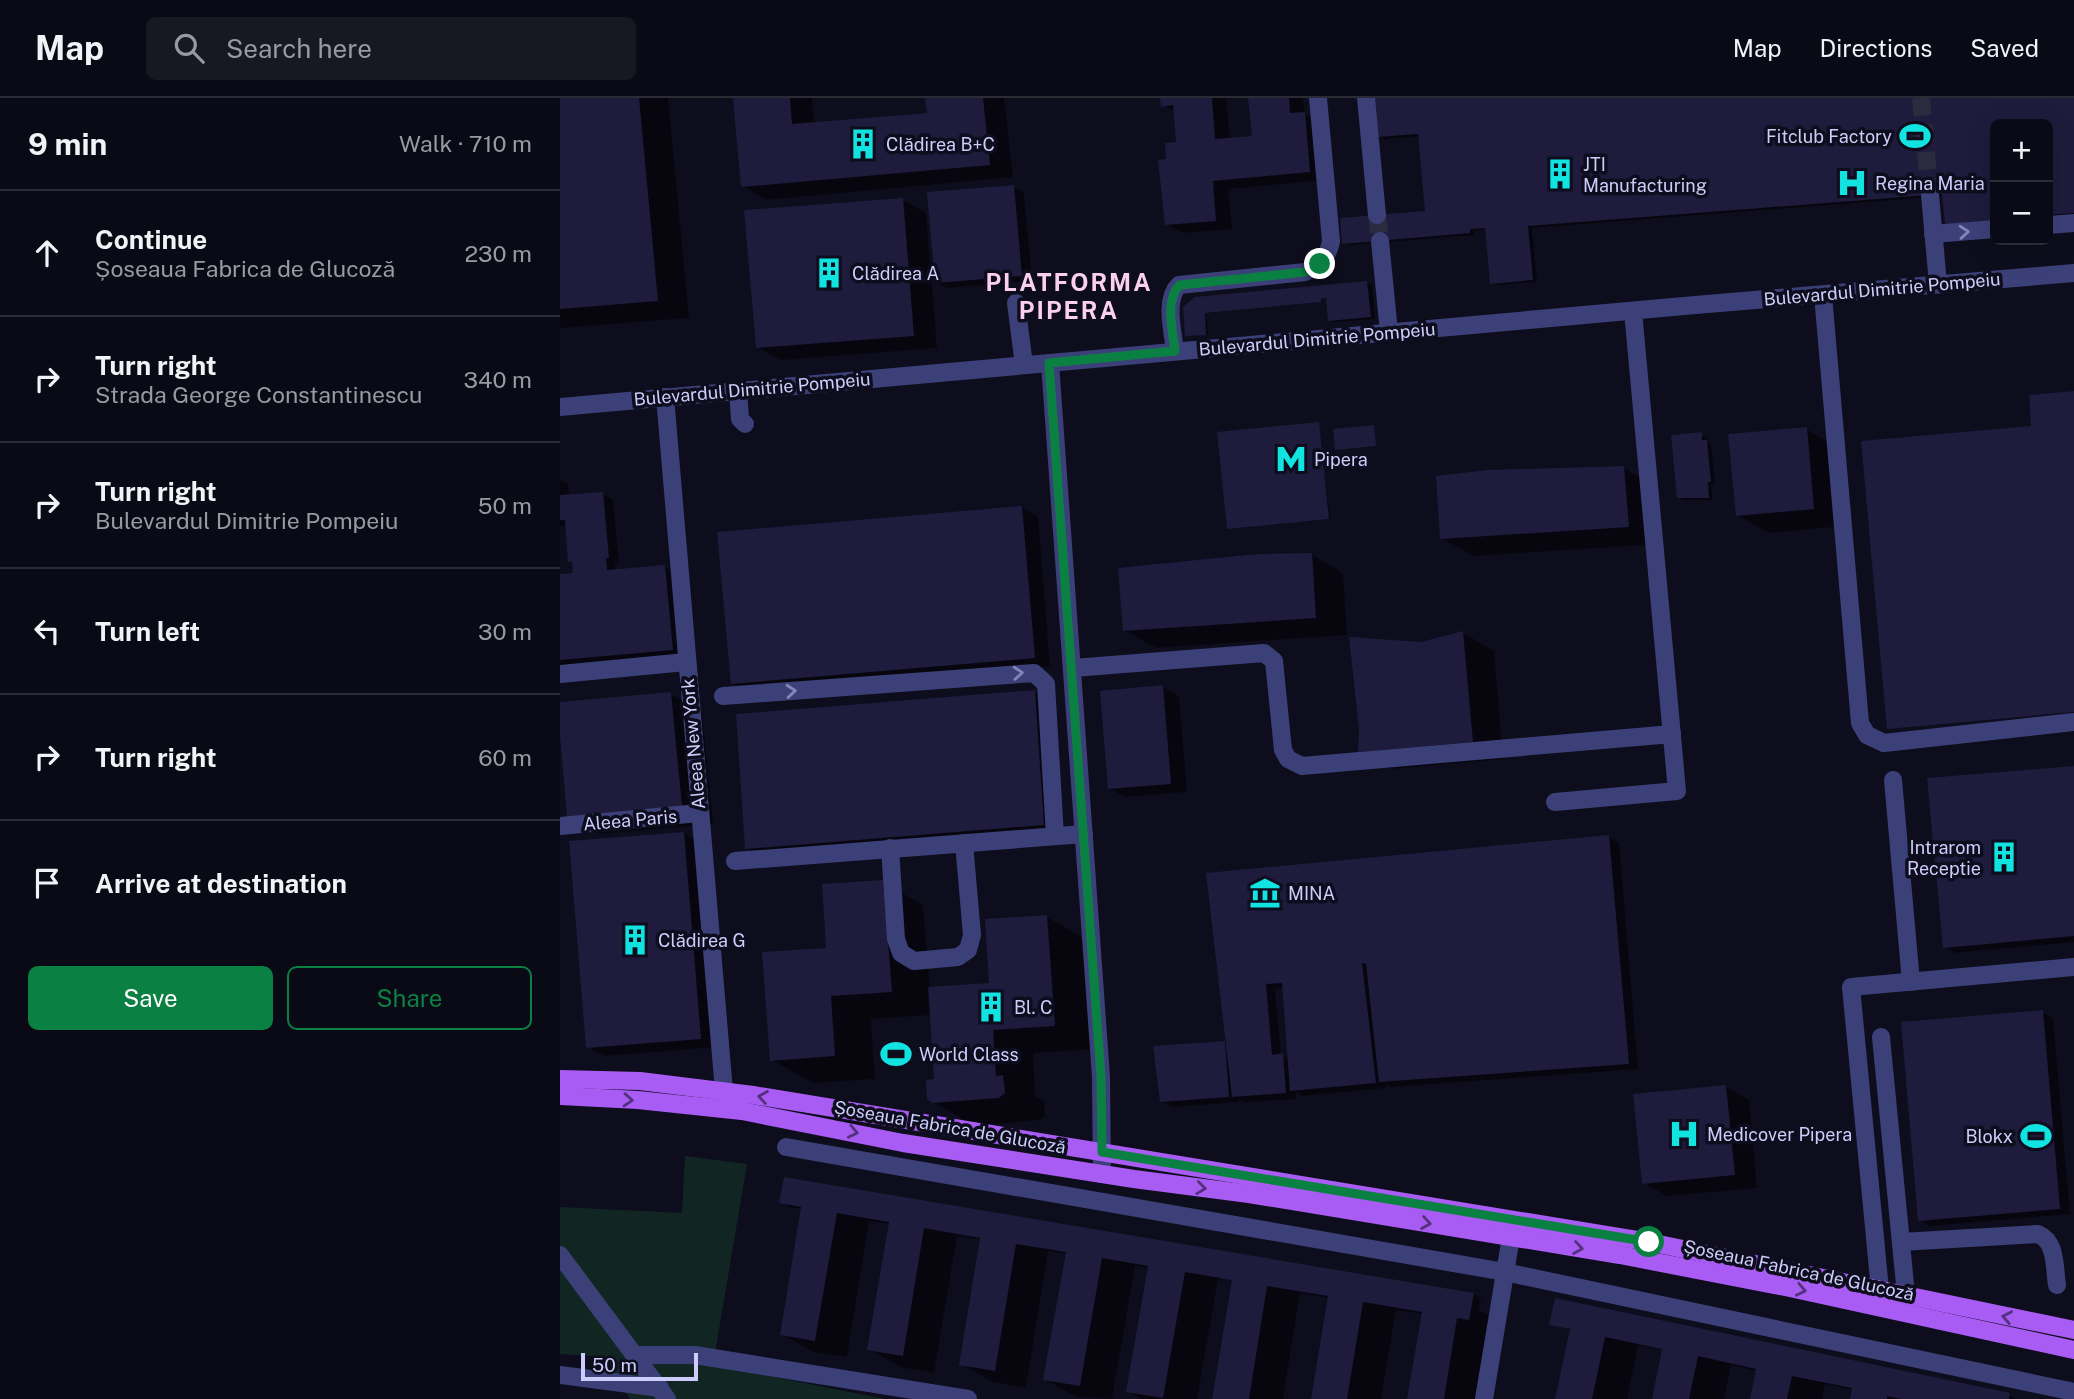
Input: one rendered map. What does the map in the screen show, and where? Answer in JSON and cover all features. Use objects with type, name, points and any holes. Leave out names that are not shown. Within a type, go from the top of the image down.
[{"type":"main road","name":"Șoseaua Fabrica de Glucoză","points":[[560,1079],[640,1081],[724,1091],[1631,1239],[2074,1330]]},
{"type":"main road","name":"Șoseaua Fabrica de Glucoză","points":[[560,1096],[638,1100],[741,1111],[903,1143],[1249,1194],[1511,1237],[1727,1275],[2074,1350]]},
{"type":"street","points":[[1175,351],[1171,302],[1173,291],[1180,285],[1305,272],[1320,264],[1329,251],[1330,232],[1318,98]]},
{"type":"street","points":[[1366,98],[1377,215]]},
{"type":"street","points":[[1930,195],[1938,284]]},
{"type":"street","points":[[2053,225],[2074,223]]},
{"type":"street","points":[[1933,234],[1990,229]]},
{"type":"street","points":[[1380,240],[1389,332]]},
{"type":"street","name":"Bulevardul Dimitrie Pompeiu","points":[[560,407],[2074,273]]},
{"type":"street","points":[[1823,295],[1860,723],[1867,735],[1884,743],[2074,722]]},
{"type":"street","points":[[1016,303],[1024,365]]},
{"type":"street","points":[[1555,802],[1677,791],[1633,311]]},
{"type":"street","points":[[1049,363],[1102,1095],[1102,1174]]},
{"type":"street","points":[[738,391],[740,422]]},
{"type":"street","name":"Aleea New York","points":[[665,397],[724,1091]]},
{"type":"street","points":[[1073,668],[1264,653],[1274,661],[1283,750],[1288,759],[1302,766],[1672,734]]},
{"type":"street","points":[[560,674],[686,662]]},
{"type":"street","points":[[723,696],[1034,673],[1046,684],[1055,836]]},
{"type":"street","points":[[1894,780],[1911,982]]},
{"type":"street","name":"Aleea Paris","points":[[560,826],[699,813]]},
{"type":"street","points":[[735,861],[1084,834]]},
{"type":"street","points":[[890,848],[896,939],[901,953],[914,961],[958,957],[968,950],[972,935],[964,842]]},
{"type":"street","points":[[1880,1290],[1851,987],[2074,968]]},
{"type":"street","points":[[1881,1037],[1906,1295]]},
{"type":"street","points":[[786,1147],[1505,1272],[2074,1392]]},
{"type":"street","points":[[1900,1242],[2038,1234],[2047,1238],[2052,1246],[2057,1286]]},
{"type":"street","points":[[1484,1399],[1511,1237]]},
{"type":"street","points":[[560,1255],[664,1393]]},
{"type":"street","points":[[636,1355],[695,1355],[968,1399]]},
{"type":"street","points":[[560,1375],[664,1393]]},
{"type":"green space","points":[[685,1156],[747,1164],[713,1365],[885,1399],[630,1399],[605,1357],[560,1354],[560,1207],[682,1213]]},
{"type":"building","points":[[560,98],[639,98],[658,301],[560,309]]},
{"type":"building","name":"Clădirea B+C","points":[[733,98],[790,98],[792,124],[927,113],[925,98],[983,98],[990,165],[741,187]]},
{"type":"building","points":[[1160,98],[1212,98],[1215,139],[1252,136],[1248,98],[1289,98],[1290,113],[1305,112],[1310,172],[1213,181],[1216,221],[1165,225],[1158,160],[1166,159],[1165,143],[1176,142],[1173,105],[1161,107]]},
{"type":"building","points":[[1374,98],[2074,98],[2074,213],[2053,215],[2053,119],[1990,119],[1990,220],[1945,225],[1942,194],[1528,226],[1533,280],[1490,284],[1485,228],[1470,229],[1470,233],[1342,244],[1340,218],[1425,211],[1418,134],[1378,137]]},
{"type":"building","points":[[1014,185],[1022,276],[935,283],[927,192]]},
{"type":"building","name":"Clădirea A","points":[[903,198],[914,336],[756,348],[744,210]]},
{"type":"building","points":[[1367,281],[1371,317],[1328,321],[1326,298],[1321,299],[1321,302],[1205,313],[1206,335],[1185,336],[1183,307],[1195,297]]},
{"type":"building","points":[[2074,391],[2074,712],[1887,729],[1861,441],[2031,426],[2029,395]]},
{"type":"building","points":[[1319,422],[1329,519],[1227,529],[1217,432]]},
{"type":"building","points":[[1374,425],[1376,446],[1335,450],[1333,429]]},
{"type":"building","points":[[1807,427],[1814,509],[1736,516],[1728,434]]},
{"type":"building","points":[[1702,432],[1702,440],[1707,440],[1711,482],[1708,482],[1709,498],[1677,498],[1671,435]]},
{"type":"building","points":[[1624,466],[1629,527],[1440,539],[1436,476],[1488,470]]},
{"type":"building","points":[[603,492],[609,558],[606,558],[607,570],[665,565],[673,650],[560,660],[560,574],[573,573],[572,562],[568,562],[565,520],[560,520],[560,495]]},
{"type":"building","points":[[1022,506],[1035,658],[731,684],[717,532]]},
{"type":"building","points":[[1312,553],[1316,618],[1123,631],[1118,568],[1257,554]]},
{"type":"building","points":[[1463,631],[1473,742],[1358,752],[1359,730],[1349,637],[1421,642]]},
{"type":"building","points":[[1163,685],[1171,784],[1108,789],[1100,691]]},
{"type":"building","points":[[1035,690],[1044,825],[745,849],[736,714]]},
{"type":"building","points":[[671,692],[682,806],[567,817],[560,702]]},
{"type":"building","name":"Intrarom Receptie","points":[[2074,766],[2074,936],[1943,948],[1927,778]]},
{"type":"building","name":"Clădirea G","points":[[684,832],[701,1039],[586,1048],[569,841]]},
{"type":"building","points":[[1609,835],[1629,1064],[1379,1082],[1366,964],[1362,963],[1376,1083],[1290,1091],[1282,983],[1266,984],[1272,1055],[1283,1053],[1286,1093],[1232,1097],[1206,873]]},
{"type":"building","points":[[883,880],[892,992],[831,996],[835,1056],[770,1061],[762,952],[826,948],[822,884]]},
{"type":"building","name":"Bl. C","points":[[1047,915],[1055,1026],[993,1030],[996,1076],[1003,1075],[1005,1093],[999,1098],[932,1103],[927,1099],[926,1080],[934,1079],[928,987],[989,983],[985,919]]},
{"type":"building","points":[[2043,1010],[2060,1209],[1918,1221],[1901,1022]]},
{"type":"building","points":[[1225,1041],[1229,1097],[1160,1102],[1153,1046]]},
{"type":"building","name":"Medicover Pipera","points":[[1726,1085],[1735,1175],[1642,1184],[1633,1094]]},
{"type":"building","points":[[784,1177],[1474,1293],[1469,1320],[1457,1318],[1444,1399],[1407,1399],[1422,1312],[1363,1302],[1347,1399],[1311,1399],[1328,1296],[1267,1286],[1249,1399],[1212,1399],[1232,1280],[1185,1272],[1163,1398],[1126,1392],[1148,1266],[1102,1258],[1080,1386],[1043,1380],[1066,1252],[1016,1244],[995,1371],[959,1365],[980,1238],[924,1228],[903,1356],[867,1350],[889,1222],[837,1213],[815,1341],[780,1335],[801,1207],[779,1203]]},
{"type":"building","points":[[1555,1298],[2010,1393],[2009,1399],[1902,1399],[1887,1396],[1887,1399],[1850,1399],[1852,1388],[1792,1376],[1787,1399],[1750,1399],[1756,1369],[1698,1356],[1689,1399],[1652,1399],[1662,1349],[1605,1337],[1592,1399],[1555,1399],[1570,1329],[1549,1325]]},
{"type":"tunnel","points":[[1921,98],[1930,195]]},
{"type":"tunnel","points":[[1377,215],[1380,241]]},
{"type":"place","name":"Fitclub Factory","points":[[1915,136]]},
{"type":"place","name":"Clădirea B+C","points":[[863,144]]},
{"type":"place","name":"JTI Manufacturing","points":[[1560,174]]},
{"type":"place","name":"Regina Maria","points":[[1852,183]]},
{"type":"place","name":"Clădirea A","points":[[829,273]]},
{"type":"place","name":"Pipera","points":[[1291,459]]},
{"type":"place","name":"Intrarom Receptie","points":[[2004,857]]},
{"type":"place","name":"MINA","points":[[1265,893]]},
{"type":"place","name":"Clădirea G","points":[[635,940]]},
{"type":"place","name":"Bl. C","points":[[991,1007]]},
{"type":"place","name":"World Class","points":[[896,1054]]},
{"type":"place","name":"Medicover Pipera","points":[[1684,1134]]},
{"type":"place","name":"Blokx","points":[[2036,1136]]},
{"type":"district","name":"PLATFORMA PIPERA","points":[[1069,296]]},
{"type":"route","points":[[1320,264],[1305,272],[1185,282],[1180,285],[1173,291],[1171,302],[1175,351],[1049,363],[1101,1077],[1102,1152],[1649,1242]]}]
